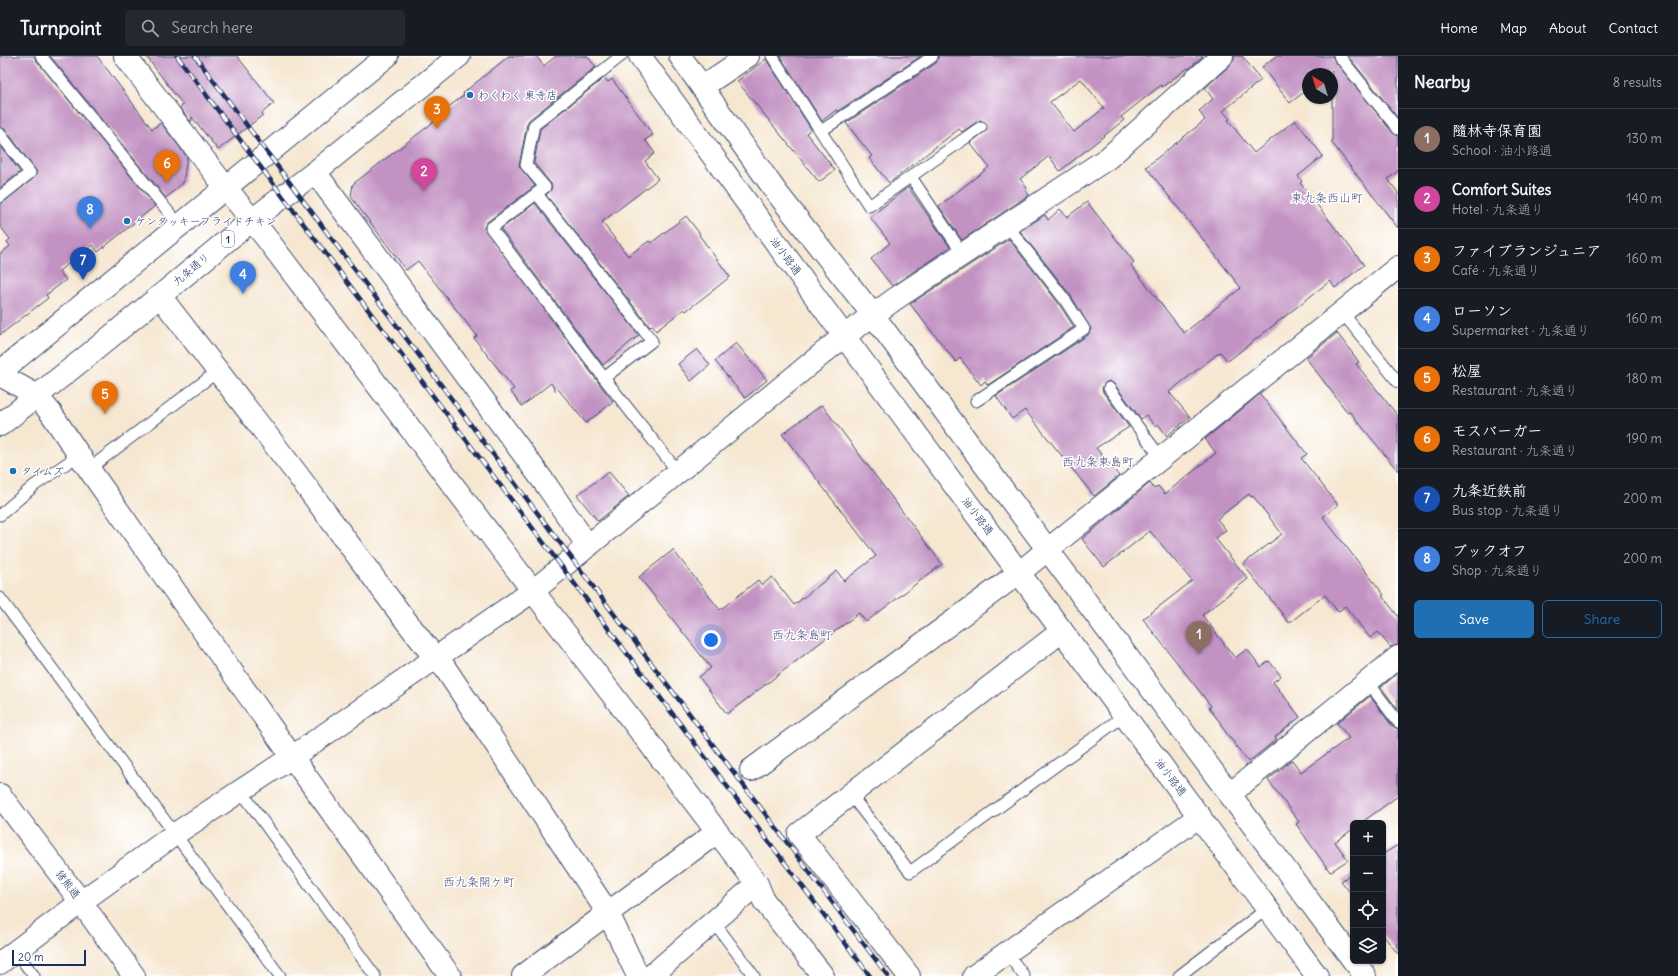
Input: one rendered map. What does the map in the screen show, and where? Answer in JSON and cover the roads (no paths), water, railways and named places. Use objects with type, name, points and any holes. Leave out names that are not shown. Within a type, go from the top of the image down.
[{"type":"main road","points":[[125,56],[252,220],[716,832],[758,884],[764,901],[823,976]]},
{"type":"main road","points":[[0,372],[387,56]]},
{"type":"main road","name":"九条通り","points":[[0,425],[36,395],[86,357],[252,220],[315,172],[459,56]]},
{"type":"main road","name":"油小路通","points":[[640,56],[844,336],[1020,572],[1317,976]]},
{"type":"main road","points":[[680,56],[777,193],[873,315],[1350,957]]},
{"type":"main road","points":[[702,87],[748,56]]},
{"type":"main road","points":[[8,958],[81,902],[175,834],[292,757],[533,592],[844,336],[963,254],[1108,158],[1222,56]]},
{"type":"main road","points":[[315,172],[547,486],[588,546]]},
{"type":"main road","points":[[750,770],[1020,572],[1398,267]]},
{"type":"main road","points":[[160,296],[435,658],[445,668],[608,913],[638,976]]},
{"type":"main road","points":[[0,375],[36,395],[51,413],[292,757],[450,976]]},
{"type":"main road","points":[[909,976],[800,834],[1062,631]]},
{"type":"main road","points":[[1230,794],[1398,657]]},
{"type":"main road","name":"猪熊通","points":[[0,795],[81,902],[134,976]]},
{"type":"main road","points":[[974,976],[1200,816]]},
{"type":"main road","points":[[524,976],[716,832]]},
{"type":"main road","points":[[652,976],[758,884]]},
{"type":"main road","points":[[1355,964],[1365,976]]},
{"type":"lane","points":[[41,56],[180,226]]},
{"type":"lane","points":[[621,56],[534,124],[526,165],[545,188],[492,228],[604,378],[678,472]]},
{"type":"lane","points":[[772,56],[869,206],[981,127]]},
{"type":"lane","points":[[1339,56],[1398,129]]},
{"type":"lane","points":[[821,131],[932,57]]},
{"type":"lane","points":[[0,134],[30,172],[0,198]]},
{"type":"lane","points":[[911,177],[963,254]]},
{"type":"lane","points":[[537,194],[652,341],[604,378]]},
{"type":"lane","points":[[976,401],[1084,329],[1065,300],[1007,225]]},
{"type":"lane","points":[[1342,312],[1398,382]]},
{"type":"lane","points":[[0,515],[35,485],[84,462],[218,371]]},
{"type":"lane","points":[[1108,388],[1162,458]]},
{"type":"lane","points":[[0,598],[280,976]]},
{"type":"lane","points":[[1368,682],[1398,722]]},
{"type":"lane","points":[[850,794],[910,872],[1125,715]]},
{"type":"lane","points":[[241,791],[375,976]]},
{"type":"lane","points":[[1179,976],[1268,908]]},
{"type":"lane","points":[[714,922],[754,976]]},
{"type":"lane","points":[[1007,953],[1024,976]]},
{"type":"lane","points":[[8,958],[34,976]]},
{"type":"railway","points":[[177,56],[870,976]]},
{"type":"railway","points":[[195,56],[489,449],[888,976]]},
{"type":"place","name":"わくわく 東寺店","points":[[470,95]]},
{"type":"place","name":"ファイブランジュニア","points":[[437,129]]},
{"type":"place","name":"モスバーガー","points":[[167,183]]},
{"type":"place","name":"Comfort Suites","points":[[424,191]]},
{"type":"place","name":"ケンタッキーフライドチキン","points":[[127,221]]},
{"type":"place","name":"ブックオフ","points":[[90,229]]},
{"type":"place","name":"九条近鉄前","points":[[83,280]]},
{"type":"place","name":"ローソン","points":[[243,294]]},
{"type":"place","name":"松屋","points":[[105,414]]},
{"type":"place","name":"タイムズ","points":[[13,471]]},
{"type":"place","name":"隨林寺保育園","points":[[1199,654]]},
{"type":"district","name":"東九条西山町","points":[[1327,198]]},
{"type":"district","name":"西九条東島町","points":[[1098,462]]},
{"type":"district","name":"西九条島町","points":[[802,635]]},
{"type":"district","name":"西九条開ケ町","points":[[479,882]]}]
